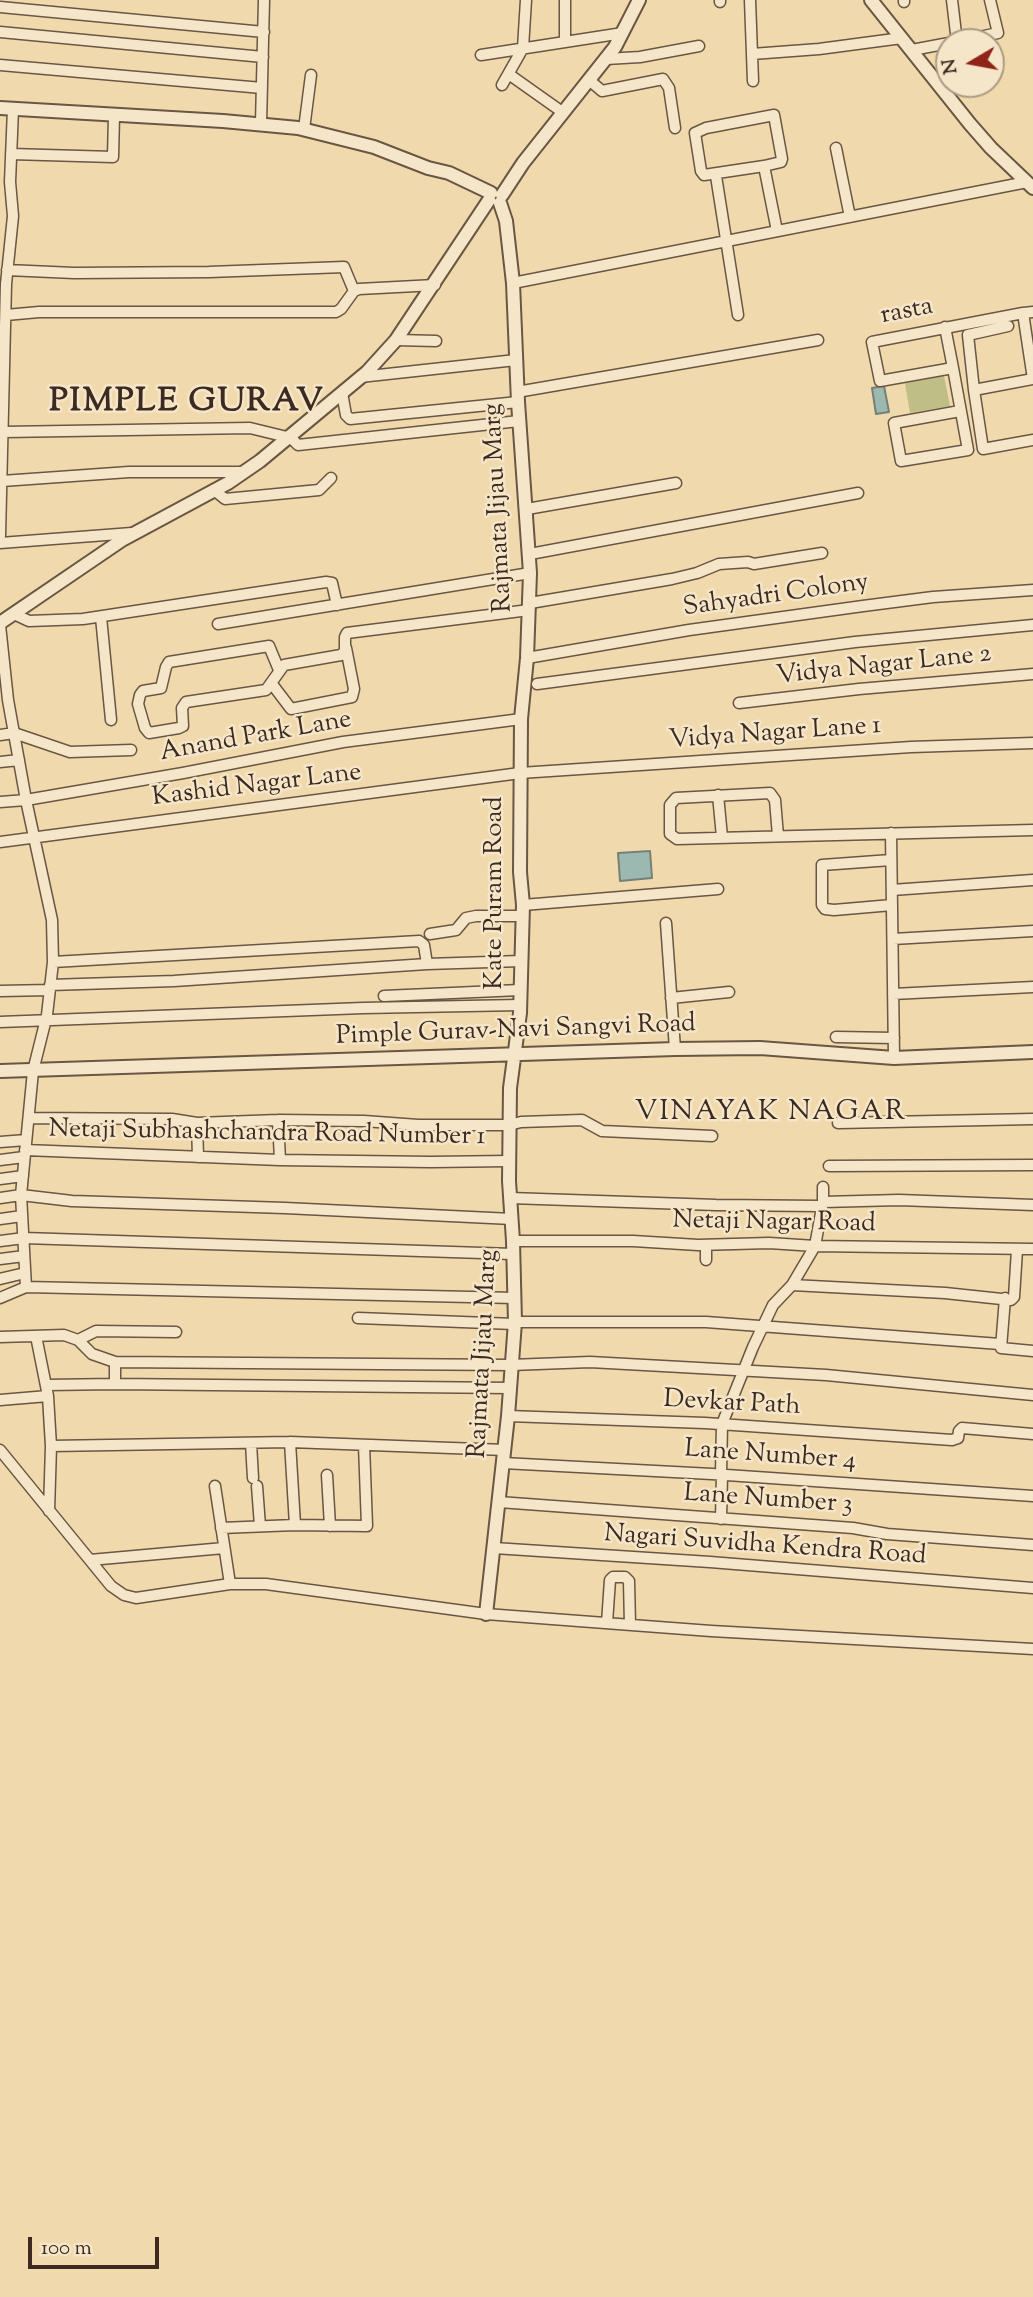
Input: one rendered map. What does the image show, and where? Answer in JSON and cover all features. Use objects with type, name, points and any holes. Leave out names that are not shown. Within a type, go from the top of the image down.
[{"type":"street","points":[[261,124],[264,0]]},
{"type":"street","points":[[502,85],[523,48],[526,0]]},
{"type":"street","points":[[565,0],[565,41]]},
{"type":"street","points":[[495,198],[558,109],[618,34],[629,0]]},
{"type":"street","points":[[26,1287],[21,1195],[33,1071],[45,1022],[53,962],[52,920],[8,700],[0,624],[96,557],[244,472],[290,438],[360,377],[396,340],[472,228],[606,59],[639,0]]},
{"type":"street","points":[[750,0],[753,81]]},
{"type":"street","points":[[871,0],[977,132],[1030,185]]},
{"type":"street","points":[[952,0],[955,28]]},
{"type":"street","points":[[989,0],[997,28]]},
{"type":"street","points":[[0,7],[264,32]]},
{"type":"street","points":[[0,32],[263,57]]},
{"type":"street","points":[[481,55],[618,34]]},
{"type":"street","points":[[752,54],[819,49],[902,38]]},
{"type":"street","points":[[606,59],[640,57],[699,46]]},
{"type":"street","points":[[912,50],[935,46]]},
{"type":"street","points":[[0,65],[262,88]]},
{"type":"street","points":[[304,130],[312,75]]},
{"type":"street","points":[[510,75],[558,109]]},
{"type":"street","points":[[589,80],[602,91],[663,79],[669,88],[675,128]]},
{"type":"street","points":[[0,536],[7,270],[13,216],[7,109],[261,124],[304,130],[374,147],[428,168],[456,186],[495,198]]},
{"type":"street","points":[[774,115],[782,159],[781,162],[764,166],[704,175],[701,171],[695,132],[774,115]]},
{"type":"street","points":[[11,155],[113,157],[114,116]]},
{"type":"street","points":[[836,148],[850,217]]},
{"type":"street","points":[[764,166],[777,231]]},
{"type":"street","points":[[716,176],[738,315]]},
{"type":"street","points":[[513,283],[1030,185]]},
{"type":"street","name":"Rajmata Jijau Marg","points":[[495,198],[506,221],[513,283],[519,421],[530,554],[520,773]]},
{"type":"street","points":[[7,270],[74,273],[209,272],[344,267],[354,291]]},
{"type":"street","points":[[6,315],[39,312],[336,312],[354,291],[359,289],[435,285]]},
{"type":"street","points":[[974,390],[1033,379],[1028,313]]},
{"type":"street","name":"rasta","points":[[953,368],[880,381],[872,343],[875,340],[1028,313]]},
{"type":"street","points":[[1008,326],[968,335],[983,449],[1033,440]]},
{"type":"street","points":[[946,327],[961,411],[967,451],[900,461],[894,423],[961,411]]},
{"type":"street","points":[[396,340],[436,341]]},
{"type":"street","points":[[342,393],[346,415],[350,419],[518,397],[818,340]]},
{"type":"street","points":[[360,377],[516,360]]},
{"type":"street","points":[[4,432],[250,428],[290,438],[299,445],[519,421]]},
{"type":"street","points":[[2,481],[129,472],[244,472]]},
{"type":"street","points":[[214,490],[225,499],[319,490],[331,478]]},
{"type":"street","points":[[527,509],[676,484]]},
{"type":"street","points":[[530,554],[858,493]]},
{"type":"street","points":[[0,543],[135,533]]},
{"type":"street","points":[[272,684],[291,709],[352,697],[354,690],[346,648],[347,633],[529,606],[672,579],[719,564],[754,564],[822,552]]},
{"type":"street","points":[[218,624],[530,573]]},
{"type":"street","points":[[14,614],[29,621],[101,617],[326,582],[332,583],[337,605]]},
{"type":"street","name":"Sahyadri Colony","points":[[527,658],[863,606],[933,597],[1033,590]]},
{"type":"street","points":[[101,617],[110,720]]},
{"type":"street","points":[[537,684],[855,642],[1033,625]]},
{"type":"street","points":[[279,670],[269,646],[169,662],[161,688],[143,691],[140,695],[138,704],[146,731],[149,733],[183,726],[183,708],[186,702],[267,690],[284,665],[341,655],[346,648]]},
{"type":"street","name":"Vidya Nagar Lane 2","points":[[738,703],[1033,674]]},
{"type":"street","name":"Anand Park Lane","points":[[0,802],[26,800],[342,742],[521,719]]},
{"type":"street","points":[[0,735],[14,733],[70,752],[131,750]]},
{"type":"street","name":"Vidya Nagar Lane 1","points":[[520,773],[912,747],[1033,743]]},
{"type":"street","points":[[0,762],[19,760]]},
{"type":"street","name":"Kashid Nagar Lane","points":[[0,842],[520,773]]},
{"type":"street","name":"Kate Puram Road","points":[[515,1054],[520,1005],[523,911],[520,872],[520,773]]},
{"type":"street","points":[[778,836],[775,800],[770,793],[672,800],[670,805],[669,828],[677,839],[1033,830]]},
{"type":"street","points":[[718,795],[722,837]]},
{"type":"street","points":[[891,833],[894,1058]]},
{"type":"street","points":[[891,860],[822,865],[821,892],[822,905],[829,909],[892,905]]},
{"type":"street","points":[[892,890],[1033,880]]},
{"type":"street","points":[[430,934],[456,930],[466,918],[476,916],[718,889]]},
{"type":"street","points":[[666,923],[675,1049]]},
{"type":"street","points":[[892,939],[1033,931]]},
{"type":"street","points":[[53,962],[419,941],[424,945],[427,964]]},
{"type":"street","points":[[0,991],[427,964],[521,961]]},
{"type":"street","points":[[893,994],[1033,987]]},
{"type":"street","points":[[384,996],[520,990]]},
{"type":"street","points":[[671,998],[729,992]]},
{"type":"street","points":[[0,1022],[363,1008],[520,1005]]},
{"type":"street","points":[[835,1037],[894,1038]]},
{"type":"street","name":"Pimple Gurav-Navi Sangvi Road","points":[[0,1071],[675,1049],[760,1048],[894,1058],[1033,1052]]},
{"type":"street","name":"Rajmata Jijau Marg","points":[[486,1614],[508,1416],[514,1323],[509,1125],[510,1088],[515,1054]]},
{"type":"street","points":[[30,1118],[172,1119],[197,1123],[364,1121],[401,1125],[509,1125],[521,1122],[582,1120],[602,1131],[712,1136]]},
{"type":"street","points":[[838,1123],[1033,1119]]},
{"type":"street","points":[[278,1120],[280,1160]]},
{"type":"street","points":[[197,1123],[198,1157]]},
{"type":"street","points":[[0,1142],[25,1149]]},
{"type":"street","points":[[0,1160],[25,1149]]},
{"type":"street","name":"Netaji Subhashchandra Road Number 1","points":[[25,1149],[280,1160],[509,1161]]},
{"type":"street","points":[[829,1166],[1033,1165]]},
{"type":"street","points":[[0,1179],[23,1175]]},
{"type":"street","points":[[721,1519],[722,1424],[773,1306],[792,1285],[815,1246],[823,1187]]},
{"type":"street","points":[[0,1198],[21,1195],[72,1201],[512,1220]]},
{"type":"street","points":[[510,1198],[716,1205],[899,1200],[1033,1205]]},
{"type":"street","points":[[0,1219],[22,1216]]},
{"type":"street","name":"Netaji Nagar Road","points":[[0,1241],[23,1238],[513,1248],[633,1241],[706,1245],[769,1243],[1033,1249]]},
{"type":"street","points":[[706,1245],[706,1260]]},
{"type":"street","points":[[792,1285],[897,1290],[1011,1300],[1014,1297],[1017,1250]]},
{"type":"street","points":[[0,1259],[24,1256]]},
{"type":"street","points":[[0,1279],[25,1273]]},
{"type":"street","points":[[0,1298],[26,1287],[515,1298]]},
{"type":"street","points":[[1005,1298],[1001,1348],[1033,1351]]},
{"type":"street","points":[[358,1318],[514,1323],[693,1322],[1000,1343]]},
{"type":"street","points":[[78,1340],[96,1331],[176,1332]]},
{"type":"street","points":[[0,1337],[64,1335],[78,1340],[92,1354],[115,1362],[511,1365],[590,1362],[826,1375],[1033,1395]]},
{"type":"street","points":[[36,1336],[47,1391],[51,1446],[49,1511]]},
{"type":"street","points":[[115,1362],[115,1384]]},
{"type":"street","points":[[0,1400],[47,1391],[115,1384],[510,1388]]},
{"type":"street","name":"Devkar Path","points":[[508,1416],[722,1424],[952,1440],[958,1438],[962,1428],[1033,1434]]},
{"type":"street","points":[[290,1442],[295,1525]]},
{"type":"street","name":"Lane Number 4","points":[[51,1446],[290,1442],[364,1445],[1033,1496]]},
{"type":"street","points":[[251,1443],[260,1526]]},
{"type":"street","points":[[221,1528],[367,1526],[364,1445]]},
{"type":"street","points":[[0,1450],[5,1464],[49,1511],[111,1586],[124,1595],[136,1598],[230,1584],[289,1587],[486,1614],[1033,1649]]},
{"type":"street","points":[[327,1475],[330,1526]]},
{"type":"street","points":[[215,1486],[230,1584]]},
{"type":"street","name":"Lane Number 3","points":[[499,1502],[1033,1545]]},
{"type":"street","points":[[90,1560],[224,1548]]},
{"type":"street","name":"Nagari Suvidha Kendra Road","points":[[494,1548],[1033,1588]]},
{"type":"street","points":[[607,1623],[610,1580],[613,1577],[625,1577],[629,1581],[630,1625]]},
{"type":"shaded area","points":[[944,376],[950,406],[910,413],[905,383]]},
{"type":"water","points":[[884,386],[889,412],[876,414],[872,388]]},
{"type":"water","points":[[650,851],[652,878],[620,881],[618,853]]},
{"type":"district","name":"PIMPLE GURAV","points":[[187,404]]},
{"type":"district","name":"VINAYAK NAGAR","points":[[771,1114]]}]
